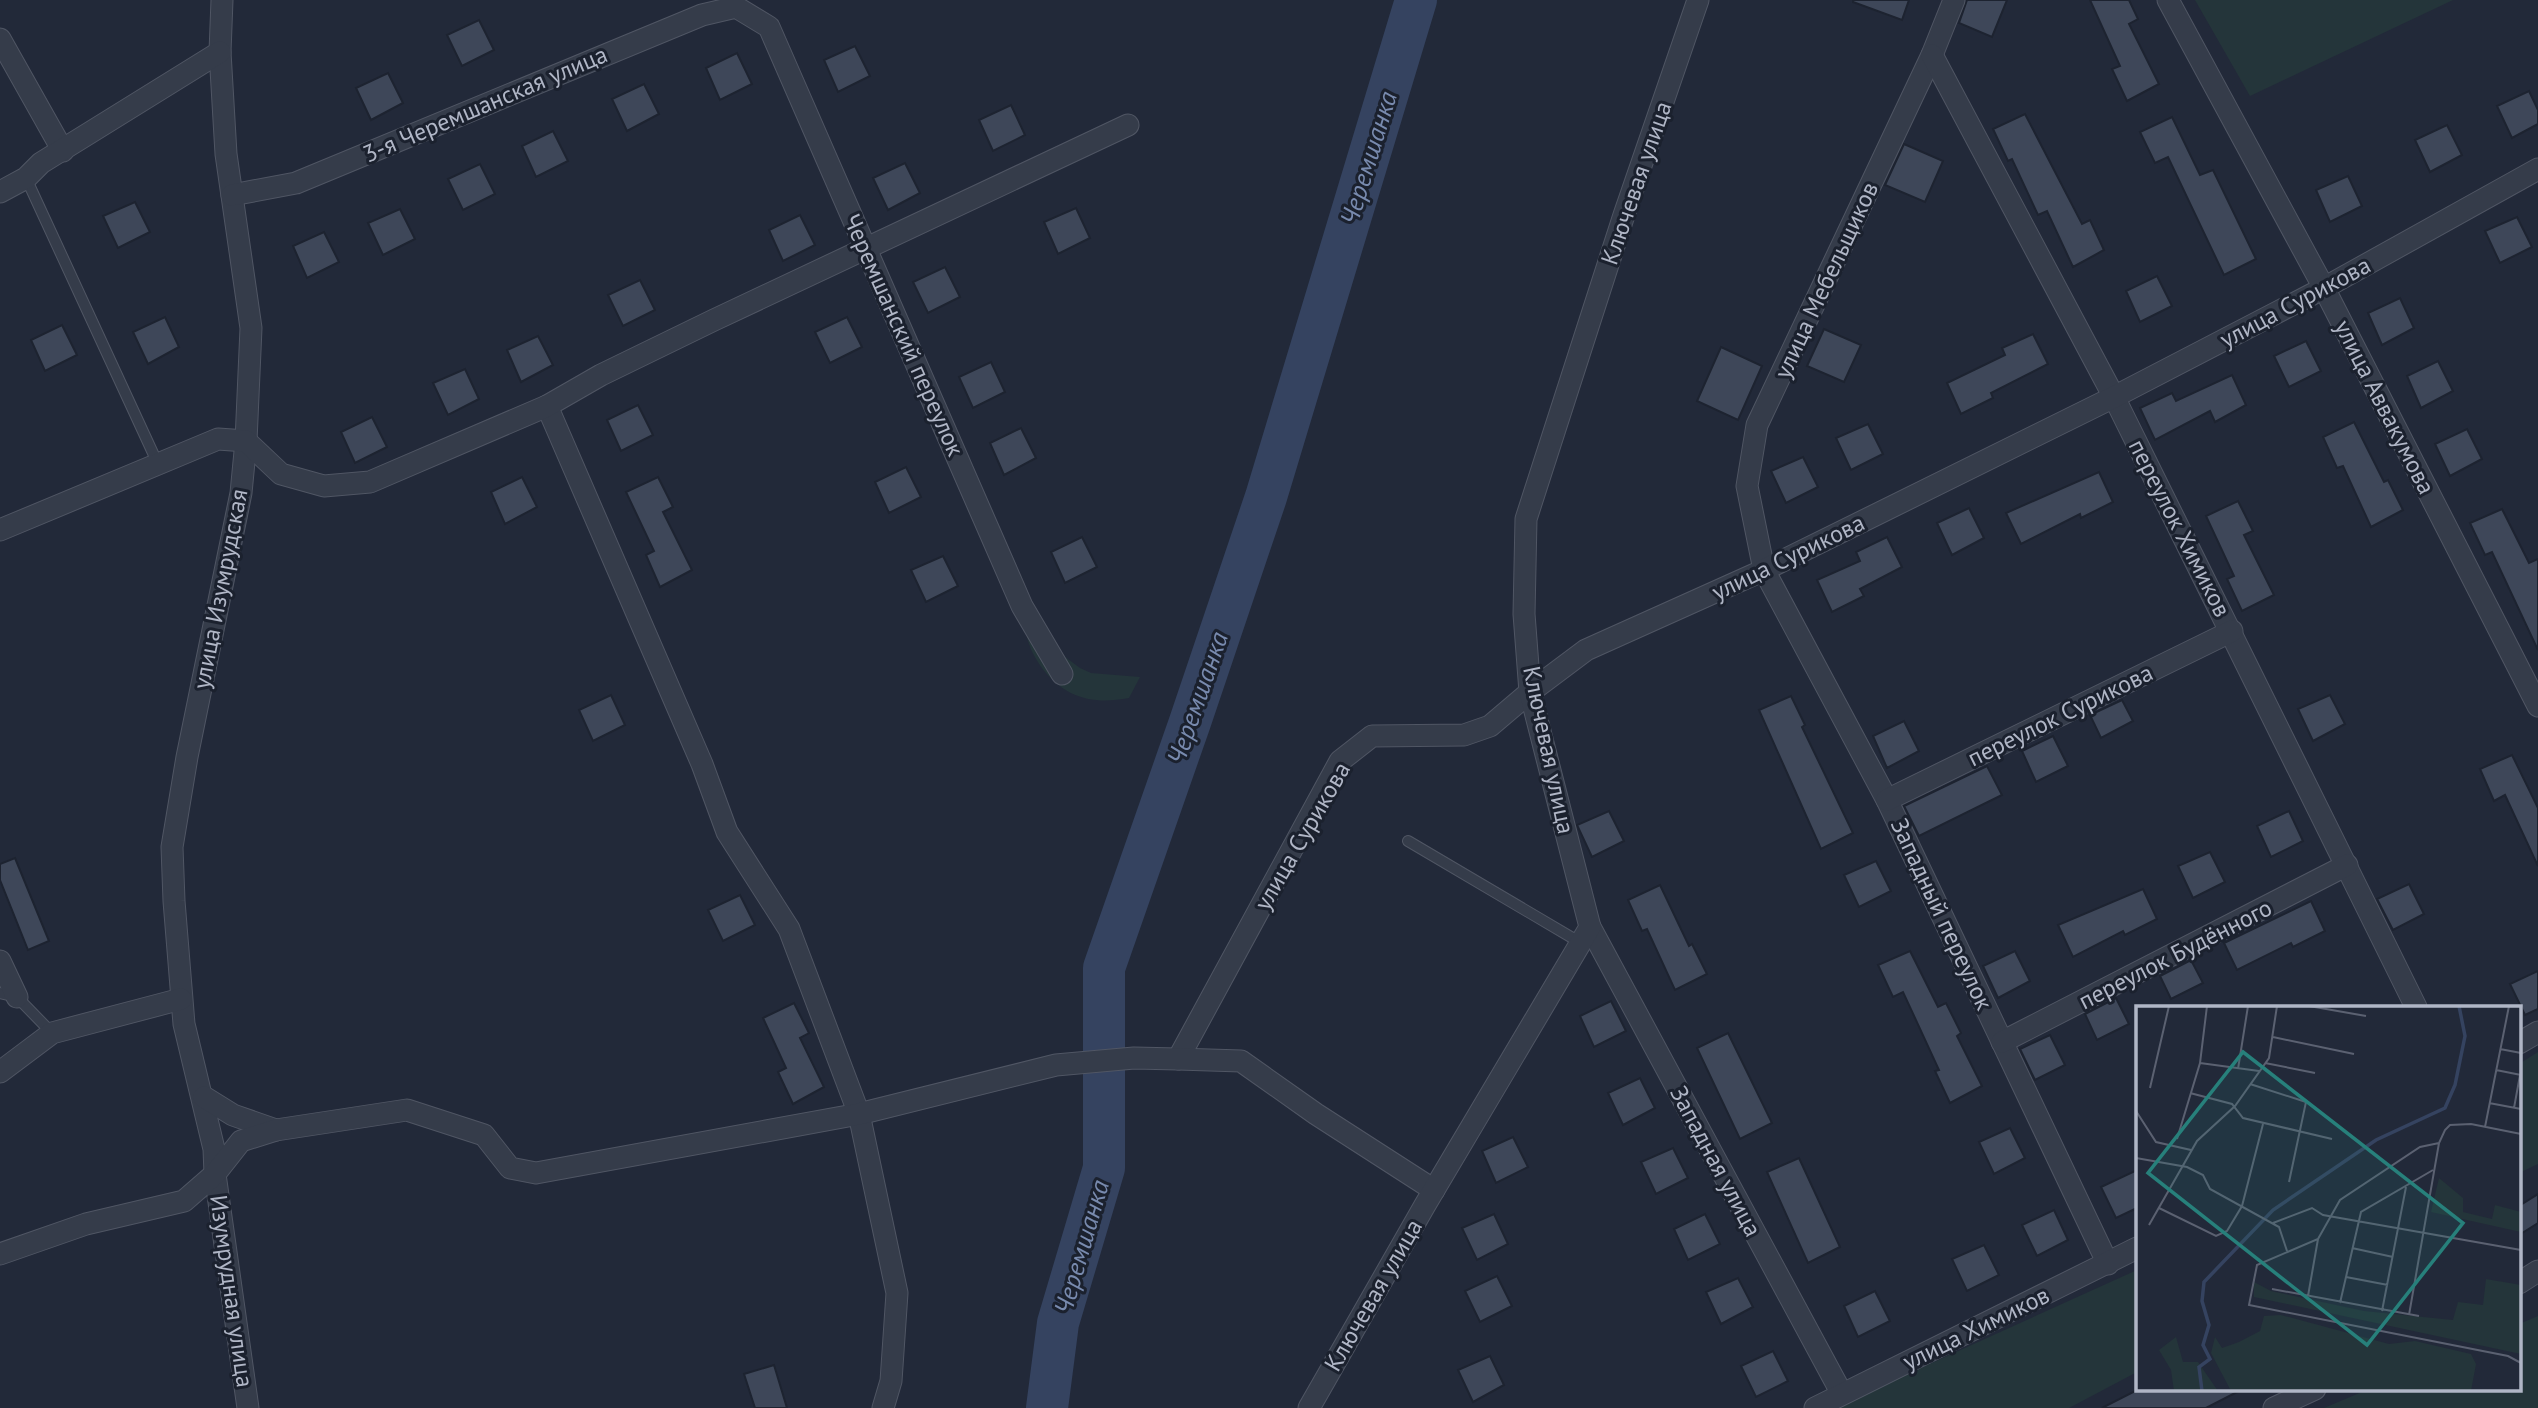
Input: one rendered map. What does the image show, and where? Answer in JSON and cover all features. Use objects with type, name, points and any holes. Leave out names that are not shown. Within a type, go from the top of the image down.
[{"type":"street","name":"улица Изумрудская","points":[[215,1174],[214,1149],[204,1097],[184,1024],[172,847],[187,757],[240,493],[247,440],[251,328],[226,153],[220,52],[222,0]]},
{"type":"street","name":"Ключевая улица","points":[[1309,1408],[1585,935],[1530,692],[1524,614],[1526,519],[1624,215],[1698,0]]},
{"type":"street","name":"улица Мебельщиков","points":[[1764,570],[1747,486],[1757,425],[1932,55],[1954,0]]},
{"type":"street","name":"улица Аввакумова","points":[[2168,0],[2324,288],[2538,706]]},
{"type":"street","name":"3-я Черемшанская улица","points":[[232,195],[296,183],[702,15],[736,7]]},
{"type":"street","name":"Черемшанский переулок","points":[[736,7],[769,27],[1021,606],[1062,674]]},
{"type":"street","points":[[0,39],[63,151]]},
{"type":"street","points":[[0,192],[26,177],[41,163],[220,52]]},
{"type":"street","name":"переулок Химиков","points":[[1932,55],[2114,397],[2416,1006]]},
{"type":"street","points":[[0,530],[218,439],[247,440],[281,474],[324,485],[370,482],[547,406],[601,375],[1128,125]]},
{"type":"street","name":"улица Сурикова","points":[[1178,1059],[1340,761],[1372,736],[1464,735],[1490,726],[1586,650],[1764,570],[2114,397],[2324,288],[2538,169]]},
{"type":"street","points":[[547,406],[702,764],[727,832],[789,929],[859,1114],[897,1293],[891,1381],[883,1408]]},
{"type":"street","name":"Западный переулок","points":[[1764,570],[1887,800],[2108,1264]]},
{"type":"street","name":"переулок Сурикова","points":[[1887,800],[2232,631]]},
{"type":"street","name":"переулок Будённого","points":[[2002,1042],[2347,865]]},
{"type":"street","name":"Западная улица","points":[[1585,935],[1842,1394]]},
{"type":"street","points":[[0,961],[8,995]]},
{"type":"street","points":[[0,1072],[52,1033],[181,999]]},
{"type":"street","points":[[2520,1043],[2538,1032]]},
{"type":"street","points":[[0,1254],[86,1224],[184,1202],[215,1174],[241,1141],[276,1130],[407,1110],[484,1135],[510,1168],[536,1173],[859,1114],[1056,1065],[1104,1061],[1241,1061],[1316,1114],[1434,1190]]},
{"type":"street","points":[[204,1097],[233,1115],[276,1130]]},
{"type":"street","name":"Изумрудная улица","points":[[215,1174],[248,1408]]},
{"type":"street","name":"улица Химиков","points":[[1815,1408],[2136,1249]]},
{"type":"street","points":[[2520,1282],[2538,1271]]},
{"type":"street","points":[[2274,1408],[2313,1390]]},
{"type":"lane","points":[[26,177],[158,464]]},
{"type":"lane","points":[[1408,841],[1585,935]]},
{"type":"lane","points":[[8,995],[52,1033]]},
{"type":"shaded area","points":[[2195,0],[2453,0],[2250,96]]},
{"type":"shaded area","points":[[1026,628],[1080,668],[1091,673],[1140,677],[1129,698],[1103,700],[1070,693],[1042,668],[1029,644]]},
{"type":"shaded area","points":[[2538,1052],[2538,1164],[2520,1173],[2520,1063]]},
{"type":"shaded area","points":[[2136,1270],[2136,1373],[2069,1408],[1840,1408],[1881,1386]]},
{"type":"shaded area","points":[[2538,1316],[2538,1408],[2324,1408],[2367,1390],[2520,1390],[2520,1324]]},
{"type":"building","points":[[1853,0],[1909,0],[1902,20]]},
{"type":"building","points":[[1967,0],[2007,0],[1992,37],[1959,23]]},
{"type":"building","points":[[2090,0],[2129,0],[2138,19],[2129,24],[2159,84],[2127,101],[2112,69],[2120,66]]},
{"type":"building","points":[[479,20],[494,50],[462,66],[447,35]]},
{"type":"building","points":[[855,46],[870,76],[838,92],[824,60]]},
{"type":"building","points":[[737,53],[752,84],[720,100],[706,68]]},
{"type":"building","points":[[388,73],[403,103],[371,120],[356,88]]},
{"type":"building","points":[[644,84],[659,114],[627,131],[612,99]]},
{"type":"building","points":[[2529,91],[2538,110],[2538,124],[2512,138],[2497,106]]},
{"type":"building","points":[[1011,105],[1025,135],[993,151],[979,120]]},
{"type":"building","points":[[2025,114],[2082,224],[2090,220],[2104,250],[2073,267],[2047,211],[2038,215],[2012,159],[2008,161],[1993,129]]},
{"type":"building","points":[[2172,117],[2200,175],[2213,170],[2256,259],[2224,275],[2168,157],[2155,163],[2140,132]]},
{"type":"building","points":[[2447,125],[2462,155],[2430,172],[2415,140]]},
{"type":"building","points":[[553,131],[568,161],[536,177],[522,146]]},
{"type":"building","points":[[1904,144],[1943,161],[1925,202],[1885,185]]},
{"type":"building","points":[[905,163],[920,193],[888,210],[873,178]]},
{"type":"building","points":[[480,164],[495,194],[463,210],[448,179]]},
{"type":"building","points":[[2348,176],[2362,206],[2330,222],[2316,190]]},
{"type":"building","points":[[135,202],[150,232],[118,248],[103,216]]},
{"type":"building","points":[[1076,208],[1090,238],[1058,254],[1044,222]]},
{"type":"building","points":[[400,209],[415,239],[383,255],[368,223]]},
{"type":"building","points":[[800,215],[815,245],[783,261],[769,230]]},
{"type":"building","points":[[2517,217],[2532,247],[2500,263],[2485,231]]},
{"type":"building","points":[[324,232],[339,262],[307,278],[293,246]]},
{"type":"building","points":[[945,267],[960,297],[928,313],[913,282]]},
{"type":"building","points":[[2157,276],[2172,306],[2140,322],[2126,291]]},
{"type":"building","points":[[640,280],[655,310],[623,326],[608,295]]},
{"type":"building","points":[[2400,298],[2414,328],[2382,345],[2368,313]]},
{"type":"building","points":[[165,317],[179,347],[148,364],[133,332]]},
{"type":"building","points":[[847,317],[862,347],[830,363],[815,332]]},
{"type":"building","points":[[62,325],[77,355],[45,371],[31,340]]},
{"type":"building","points":[[1824,329],[1861,345],[1844,382],[1807,366]]},
{"type":"building","points":[[2033,334],[2048,364],[1991,393],[1993,398],[1961,414],[1947,383],[2005,355],[2002,348]]},
{"type":"building","points":[[538,336],[553,365],[521,382],[507,350]]},
{"type":"building","points":[[2306,341],[2321,371],[2289,387],[2274,356]]},
{"type":"building","points":[[1721,347],[1762,366],[1738,420],[1697,401]]},
{"type":"building","points":[[2438,361],[2453,391],[2421,408],[2407,376]]},
{"type":"building","points":[[991,362],[1005,392],[973,408],[959,377]]},
{"type":"building","points":[[465,369],[479,399],[448,415],[433,383]]},
{"type":"building","points":[[2232,375],[2246,405],[2215,422],[2210,411],[2155,440],[2140,408],[2172,393],[2176,401]]},
{"type":"building","points":[[638,405],[653,435],[621,451],[607,420]]},
{"type":"building","points":[[372,417],[387,447],[355,463],[341,432]]},
{"type":"building","points":[[2354,422],[2384,482],[2388,480],[2403,510],[2371,527],[2343,466],[2337,468],[2323,437]]},
{"type":"building","points":[[1868,424],[1883,454],[1851,470],[1836,438]]},
{"type":"building","points":[[1021,428],[1036,458],[1004,475],[990,443]]},
{"type":"building","points":[[2467,429],[2482,459],[2450,476],[2435,444]]},
{"type":"building","points":[[1803,457],[1818,487],[1786,503],[1771,471]]},
{"type":"building","points":[[906,467],[921,497],[889,513],[875,482]]},
{"type":"building","points":[[2099,472],[2113,502],[2081,518],[2080,514],[2021,544],[2006,513]]},
{"type":"building","points":[[522,477],[537,507],[505,524],[491,492]]},
{"type":"building","points":[[658,477],[673,507],[663,512],[692,570],[660,587],[646,555],[654,551],[626,492]]},
{"type":"building","points":[[2238,501],[2253,531],[2244,535],[2274,595],[2242,611],[2227,579],[2234,576],[2206,516]]},
{"type":"building","points":[[1969,508],[1984,538],[1952,555],[1937,523]]},
{"type":"building","points":[[2502,509],[2529,563],[2538,559],[2538,650],[2492,552],[2485,555],[2470,523]]},
{"type":"building","points":[[1082,537],[1097,567],[1065,583],[1051,552]]},
{"type":"building","points":[[1887,537],[1902,567],[1860,589],[1864,596],[1832,612],[1817,580],[1860,561],[1856,552]]},
{"type":"building","points":[[943,556],[958,586],[926,602],[911,570]]},
{"type":"building","points":[[611,695],[625,725],[593,741],[579,710]]},
{"type":"building","points":[[2330,695],[2345,724],[2313,741],[2298,709]]},
{"type":"building","points":[[1791,696],[1805,725],[1802,727],[1853,833],[1821,849],[1759,710]]},
{"type":"building","points":[[2122,700],[2133,721],[2101,738],[2090,715]]},
{"type":"building","points":[[1904,721],[1919,751],[1887,768],[1873,736]]},
{"type":"building","points":[[2053,736],[2068,766],[2036,782],[2022,751]]},
{"type":"building","points":[[2512,755],[2538,808],[2538,866],[2505,795],[2494,801],[2480,769]]},
{"type":"building","points":[[1987,766],[2002,795],[1919,836],[1904,806]]},
{"type":"building","points":[[1609,811],[1624,841],[1592,857],[1577,825]]},
{"type":"building","points":[[2289,811],[2303,841],[2271,857],[2257,826]]},
{"type":"building","points":[[2210,852],[2225,882],[2193,898],[2178,866]]},
{"type":"building","points":[[15,858],[49,941],[28,950],[0,880],[0,864]]},
{"type":"building","points":[[1876,861],[1891,891],[1859,907],[1844,875]]},
{"type":"building","points":[[2409,884],[2424,914],[2393,930],[2377,899]]},
{"type":"building","points":[[1660,885],[1689,946],[1692,944],[1707,974],[1675,990],[1647,929],[1642,931],[1628,900]]},
{"type":"building","points":[[2143,889],[2157,919],[2125,935],[2123,931],[2073,957],[2058,925]]},
{"type":"building","points":[[740,895],[755,925],[723,941],[708,910]]},
{"type":"building","points":[[2311,901],[2325,931],[2293,947],[2291,943],[2237,970],[2224,943]]},
{"type":"building","points":[[1910,951],[1938,1007],[1946,1003],[1961,1033],[1957,1036],[1982,1086],[1950,1103],[1935,1071],[1939,1070],[1903,992],[1893,997],[1878,965]]},
{"type":"building","points":[[2015,951],[2030,981],[1998,998],[1983,966]]},
{"type":"building","points":[[2191,960],[2203,983],[2171,999],[2160,976]]},
{"type":"building","points":[[2538,971],[2538,1009],[2525,1015],[2510,984]]},
{"type":"building","points":[[2116,998],[2129,1024],[2097,1040],[2085,1014]]},
{"type":"building","points":[[1611,1001],[1626,1031],[1594,1047],[1580,1016]]},
{"type":"building","points":[[794,1003],[809,1033],[800,1038],[824,1087],[793,1104],[778,1072],[786,1068],[763,1018]]},
{"type":"building","points":[[1728,1033],[1772,1123],[1740,1139],[1697,1048]]},
{"type":"building","points":[[2050,1035],[2065,1065],[2035,1080],[2020,1049]]},
{"type":"building","points":[[1640,1078],[1655,1108],[1623,1125],[1608,1093]]},
{"type":"building","points":[[2010,1128],[2025,1158],[1994,1174],[1979,1142]]},
{"type":"building","points":[[1513,1137],[1528,1167],[1496,1183],[1482,1151]]},
{"type":"building","points":[[1673,1148],[1688,1178],[1656,1194],[1641,1162]]},
{"type":"building","points":[[1799,1158],[1840,1247],[1808,1263],[1767,1172]]},
{"type":"building","points":[[2136,1170],[2136,1208],[2116,1218],[2101,1187]]},
{"type":"building","points":[[2538,1194],[2538,1223],[2520,1234],[2520,1205]]},
{"type":"building","points":[[2054,1210],[2068,1240],[2037,1256],[2022,1225]]},
{"type":"building","points":[[1494,1214],[1508,1244],[1477,1260],[1462,1228]]},
{"type":"building","points":[[1705,1214],[1720,1244],[1688,1260],[1674,1229]]},
{"type":"building","points":[[1984,1245],[1999,1275],[1967,1291],[1952,1259]]},
{"type":"building","points":[[1497,1276],[1512,1306],[1480,1322],[1465,1291]]},
{"type":"building","points":[[1738,1278],[1753,1307],[1721,1324],[1706,1292]]},
{"type":"building","points":[[1875,1291],[1890,1321],[1858,1337],[1844,1306]]},
{"type":"building","points":[[1773,1351],[1788,1381],[1756,1397],[1741,1366]]},
{"type":"building","points":[[1490,1356],[1504,1385],[1473,1402],[1458,1370]]},
{"type":"building","points":[[774,1365],[787,1408],[755,1408],[744,1374]]},
{"type":"building","points":[[2137,1390],[2241,1390],[2206,1408],[2102,1408]]},
{"type":"waterway","name":"Черемшанка","points":[[1047,1408],[1058,1323],[1104,1168],[1104,968],[1266,497],[1416,0]]}]
